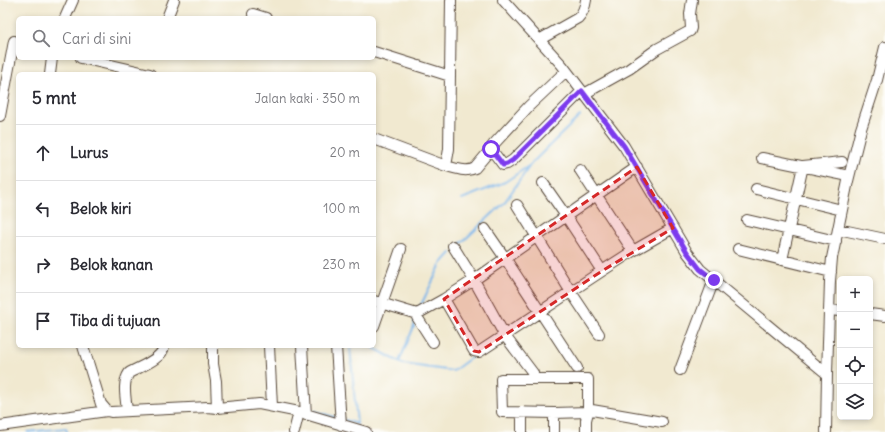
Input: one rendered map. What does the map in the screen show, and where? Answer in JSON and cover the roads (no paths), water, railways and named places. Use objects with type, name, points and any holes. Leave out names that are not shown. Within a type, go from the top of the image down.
[{"type":"street","points":[[66,16],[73,0]]},
{"type":"street","points":[[168,16],[174,0]]},
{"type":"street","points":[[446,166],[449,149],[451,0]]},
{"type":"street","points":[[503,0],[566,71],[624,146],[687,252],[700,269],[827,374]]},
{"type":"street","points":[[539,40],[578,18],[582,14],[586,0]]},
{"type":"street","points":[[491,149],[503,165],[507,164],[513,160],[583,92],[629,69],[658,49],[690,31],[692,0]]},
{"type":"street","points":[[253,14],[260,16]]},
{"type":"street","points":[[0,116],[14,41]]},
{"type":"street","points":[[826,432],[829,310],[832,258],[849,176],[861,129],[881,81],[885,47]]},
{"type":"street","points":[[376,53],[450,76]]},
{"type":"street","points":[[50,72],[52,60]]},
{"type":"street","points":[[90,60],[141,72]]},
{"type":"street","points":[[376,140],[446,166],[466,171],[472,170],[529,106],[566,71]]},
{"type":"street","points":[[762,158],[849,176]]},
{"type":"street","points":[[803,166],[842,162]]},
{"type":"street","points":[[782,260],[803,166]]},
{"type":"street","points":[[378,303],[417,314],[474,280],[637,167]]},
{"type":"street","points":[[580,170],[633,251]]},
{"type":"street","points":[[543,183],[602,271]]},
{"type":"street","points":[[756,189],[842,210]]},
{"type":"street","points":[[517,205],[599,334]]},
{"type":"street","points":[[747,220],[836,241]]},
{"type":"street","points":[[444,299],[474,350],[479,352],[633,251],[673,228]]},
{"type":"street","points":[[485,229],[578,368]]},
{"type":"street","points":[[838,229],[885,239]]},
{"type":"street","points":[[454,246],[505,336],[534,373]]},
{"type":"street","points":[[376,314],[378,303],[401,249]]},
{"type":"street","points":[[738,249],[831,272]]},
{"type":"street","points":[[680,370],[714,280]]},
{"type":"street","points":[[829,310],[837,311]]},
{"type":"street","points":[[417,314],[417,317],[433,342]]},
{"type":"street","points":[[873,314],[885,316]]},
{"type":"street","points":[[84,348],[102,404],[107,411]]},
{"type":"street","points":[[127,411],[125,385],[126,376],[156,358],[164,348]]},
{"type":"street","points":[[213,348],[213,364],[216,381],[216,408]]},
{"type":"street","points":[[269,348],[272,406]]},
{"type":"street","points":[[294,432],[303,413],[302,348]]},
{"type":"street","points":[[336,348],[340,425]]},
{"type":"street","points":[[586,432],[588,412],[588,379],[501,379],[502,412],[554,413],[588,412],[596,410],[662,422]]},
{"type":"street","points":[[0,426],[107,411],[208,407],[216,408],[259,404],[303,413],[366,432]]},
{"type":"street","points":[[522,412],[522,432]]},
{"type":"street","points":[[554,413],[554,432]]},
{"type":"waterway","points":[[459,245],[504,203],[531,164],[580,116]]},
{"type":"waterway","points":[[462,199],[505,182],[530,165]]},
{"type":"waterway","points":[[420,307],[441,264],[451,253]]},
{"type":"waterway","points":[[399,362],[415,324],[414,321]]},
{"type":"waterway","points":[[345,420],[357,424],[350,348]]},
{"type":"waterway","points":[[374,348],[403,364],[453,371],[472,357]]},
{"type":"waterway","points":[[315,411],[337,418]]},
{"type":"waterway","points":[[28,432],[66,428],[67,432]]}]
